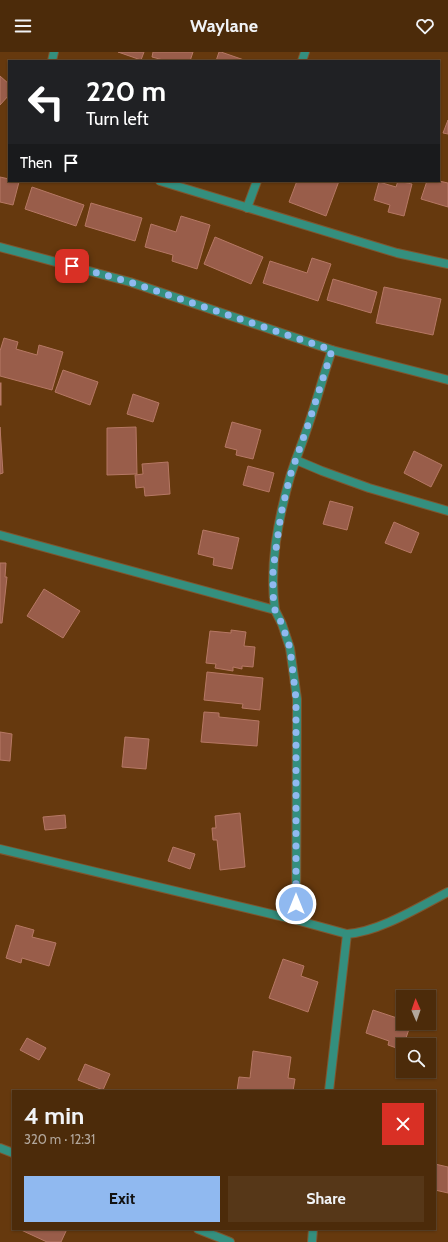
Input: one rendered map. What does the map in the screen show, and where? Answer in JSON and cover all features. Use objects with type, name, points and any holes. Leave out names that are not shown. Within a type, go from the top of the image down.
[{"type":"street","points":[[163,182],[397,253],[448,264]]},
{"type":"street","points":[[247,208],[257,182]]},
{"type":"street","points":[[0,247],[130,282],[332,350],[448,380]]},
{"type":"street","points":[[296,920],[296,699],[290,648],[282,624],[275,610],[273,595],[273,570],[281,514],[290,476],[332,350]]},
{"type":"street","points":[[296,460],[322,472],[369,488],[448,511]]},
{"type":"street","points":[[0,535],[275,610]]},
{"type":"street","points":[[0,849],[296,920],[347,934],[372,929],[448,892]]},
{"type":"street","points":[[329,1090],[347,934]]},
{"type":"street","points":[[0,1148],[12,1153]]},
{"type":"street","points":[[200,1230],[230,1242]]},
{"type":"street","points":[[312,1242],[313,1230]]},
{"type":"building","points":[[118,52],[144,52],[141,60]]},
{"type":"building","points":[[153,52],[193,52],[190,60],[163,60],[152,57]]},
{"type":"building","points":[[219,52],[221,52],[244,60],[216,60]]},
{"type":"building","points":[[0,76],[8,83],[8,96],[0,105]]},
{"type":"building","points":[[448,120],[448,134],[443,133]]},
{"type":"building","points":[[0,177],[8,179],[8,182],[19,182],[13,205],[0,202]]},
{"type":"building","points":[[440,181],[448,183],[448,207],[421,199],[427,182]]},
{"type":"building","points":[[297,182],[339,182],[326,216],[289,202]]},
{"type":"building","points":[[379,182],[396,187],[398,182],[412,184],[404,216],[388,212],[390,205],[374,200]]},
{"type":"building","points":[[32,187],[84,205],[76,226],[25,209]]},
{"type":"building","points":[[91,203],[142,218],[135,241],[85,226]]},
{"type":"building","points":[[181,216],[210,225],[197,269],[172,261],[173,255],[145,247],[151,224],[176,232]]},
{"type":"building","points":[[215,237],[263,257],[251,284],[204,264]]},
{"type":"building","points":[[312,258],[331,264],[318,301],[263,283],[270,261],[307,273]]},
{"type":"building","points":[[333,279],[377,292],[371,313],[327,300]]},
{"type":"building","points":[[384,287],[441,299],[433,335],[376,323]]},
{"type":"building","points":[[4,338],[18,342],[16,349],[37,355],[39,345],[63,352],[52,390],[0,376],[0,351]]},
{"type":"building","points":[[63,370],[98,382],[90,405],[55,392]]},
{"type":"building","points":[[1,383],[1,405],[0,405]]},
{"type":"building","points":[[133,394],[159,403],[153,422],[127,414]]},
{"type":"building","points":[[232,422],[261,430],[253,459],[236,455],[237,450],[225,447]]},
{"type":"building","points":[[0,427],[3,473],[0,474]]},
{"type":"building","points":[[136,427],[137,474],[107,475],[107,428]]},
{"type":"building","points":[[414,451],[442,465],[431,487],[404,473]]},
{"type":"building","points":[[168,462],[170,494],[145,496],[144,487],[136,488],[135,475],[143,474],[142,464]]},
{"type":"building","points":[[248,466],[274,473],[269,492],[243,485]]},
{"type":"building","points":[[330,501],[353,507],[347,530],[323,524]]},
{"type":"building","points":[[394,522],[419,533],[411,553],[385,543]]},
{"type":"building","points":[[203,530],[239,538],[232,569],[213,565],[214,558],[198,554]]},
{"type":"building","points":[[0,563],[6,563],[5,577],[7,577],[2,623],[0,623]]},
{"type":"building","points":[[44,589],[80,611],[63,638],[27,616]]},
{"type":"building","points":[[231,630],[246,632],[244,646],[255,647],[253,667],[242,666],[242,669],[233,667],[233,671],[215,668],[216,664],[206,663],[210,631],[231,633]]},
{"type":"building","points":[[207,672],[263,678],[260,710],[242,708],[243,704],[204,700]]},
{"type":"building","points":[[204,712],[219,713],[219,717],[259,721],[257,746],[201,742]]},
{"type":"building","points":[[0,732],[12,734],[10,761],[0,760]]},
{"type":"building","points":[[125,737],[149,739],[146,769],[122,767]]},
{"type":"building","points":[[240,813],[245,867],[220,870],[217,840],[213,840],[212,828],[216,828],[215,816]]},
{"type":"building","points":[[65,815],[66,828],[45,830],[43,817]]},
{"type":"building","points":[[173,847],[195,854],[190,869],[168,861]]},
{"type":"building","points":[[16,925],[34,930],[32,937],[56,943],[49,966],[22,958],[21,963],[6,958]]},
{"type":"building","points":[[283,959],[304,966],[301,976],[318,982],[308,1012],[269,998]]},
{"type":"building","points":[[373,1010],[396,1018],[396,1030],[409,1030],[406,1038],[396,1038],[396,1048],[388,1045],[389,1041],[366,1033]]},
{"type":"building","points":[[27,1038],[46,1048],[39,1060],[20,1050]]},
{"type":"building","points":[[253,1051],[291,1057],[288,1078],[295,1079],[293,1090],[237,1090],[239,1077],[250,1078]]},
{"type":"building","points":[[85,1064],[110,1074],[103,1090],[78,1080]]},
{"type":"building","points":[[436,1164],[448,1167],[448,1193],[436,1190]]},
{"type":"building","points":[[21,1230],[67,1230],[61,1242],[47,1242]]},
{"type":"route","points":[[72,266],[130,282],[332,350],[290,476],[281,514],[273,570],[273,595],[275,610],[282,624],[290,648],[296,699],[296,904]]}]
